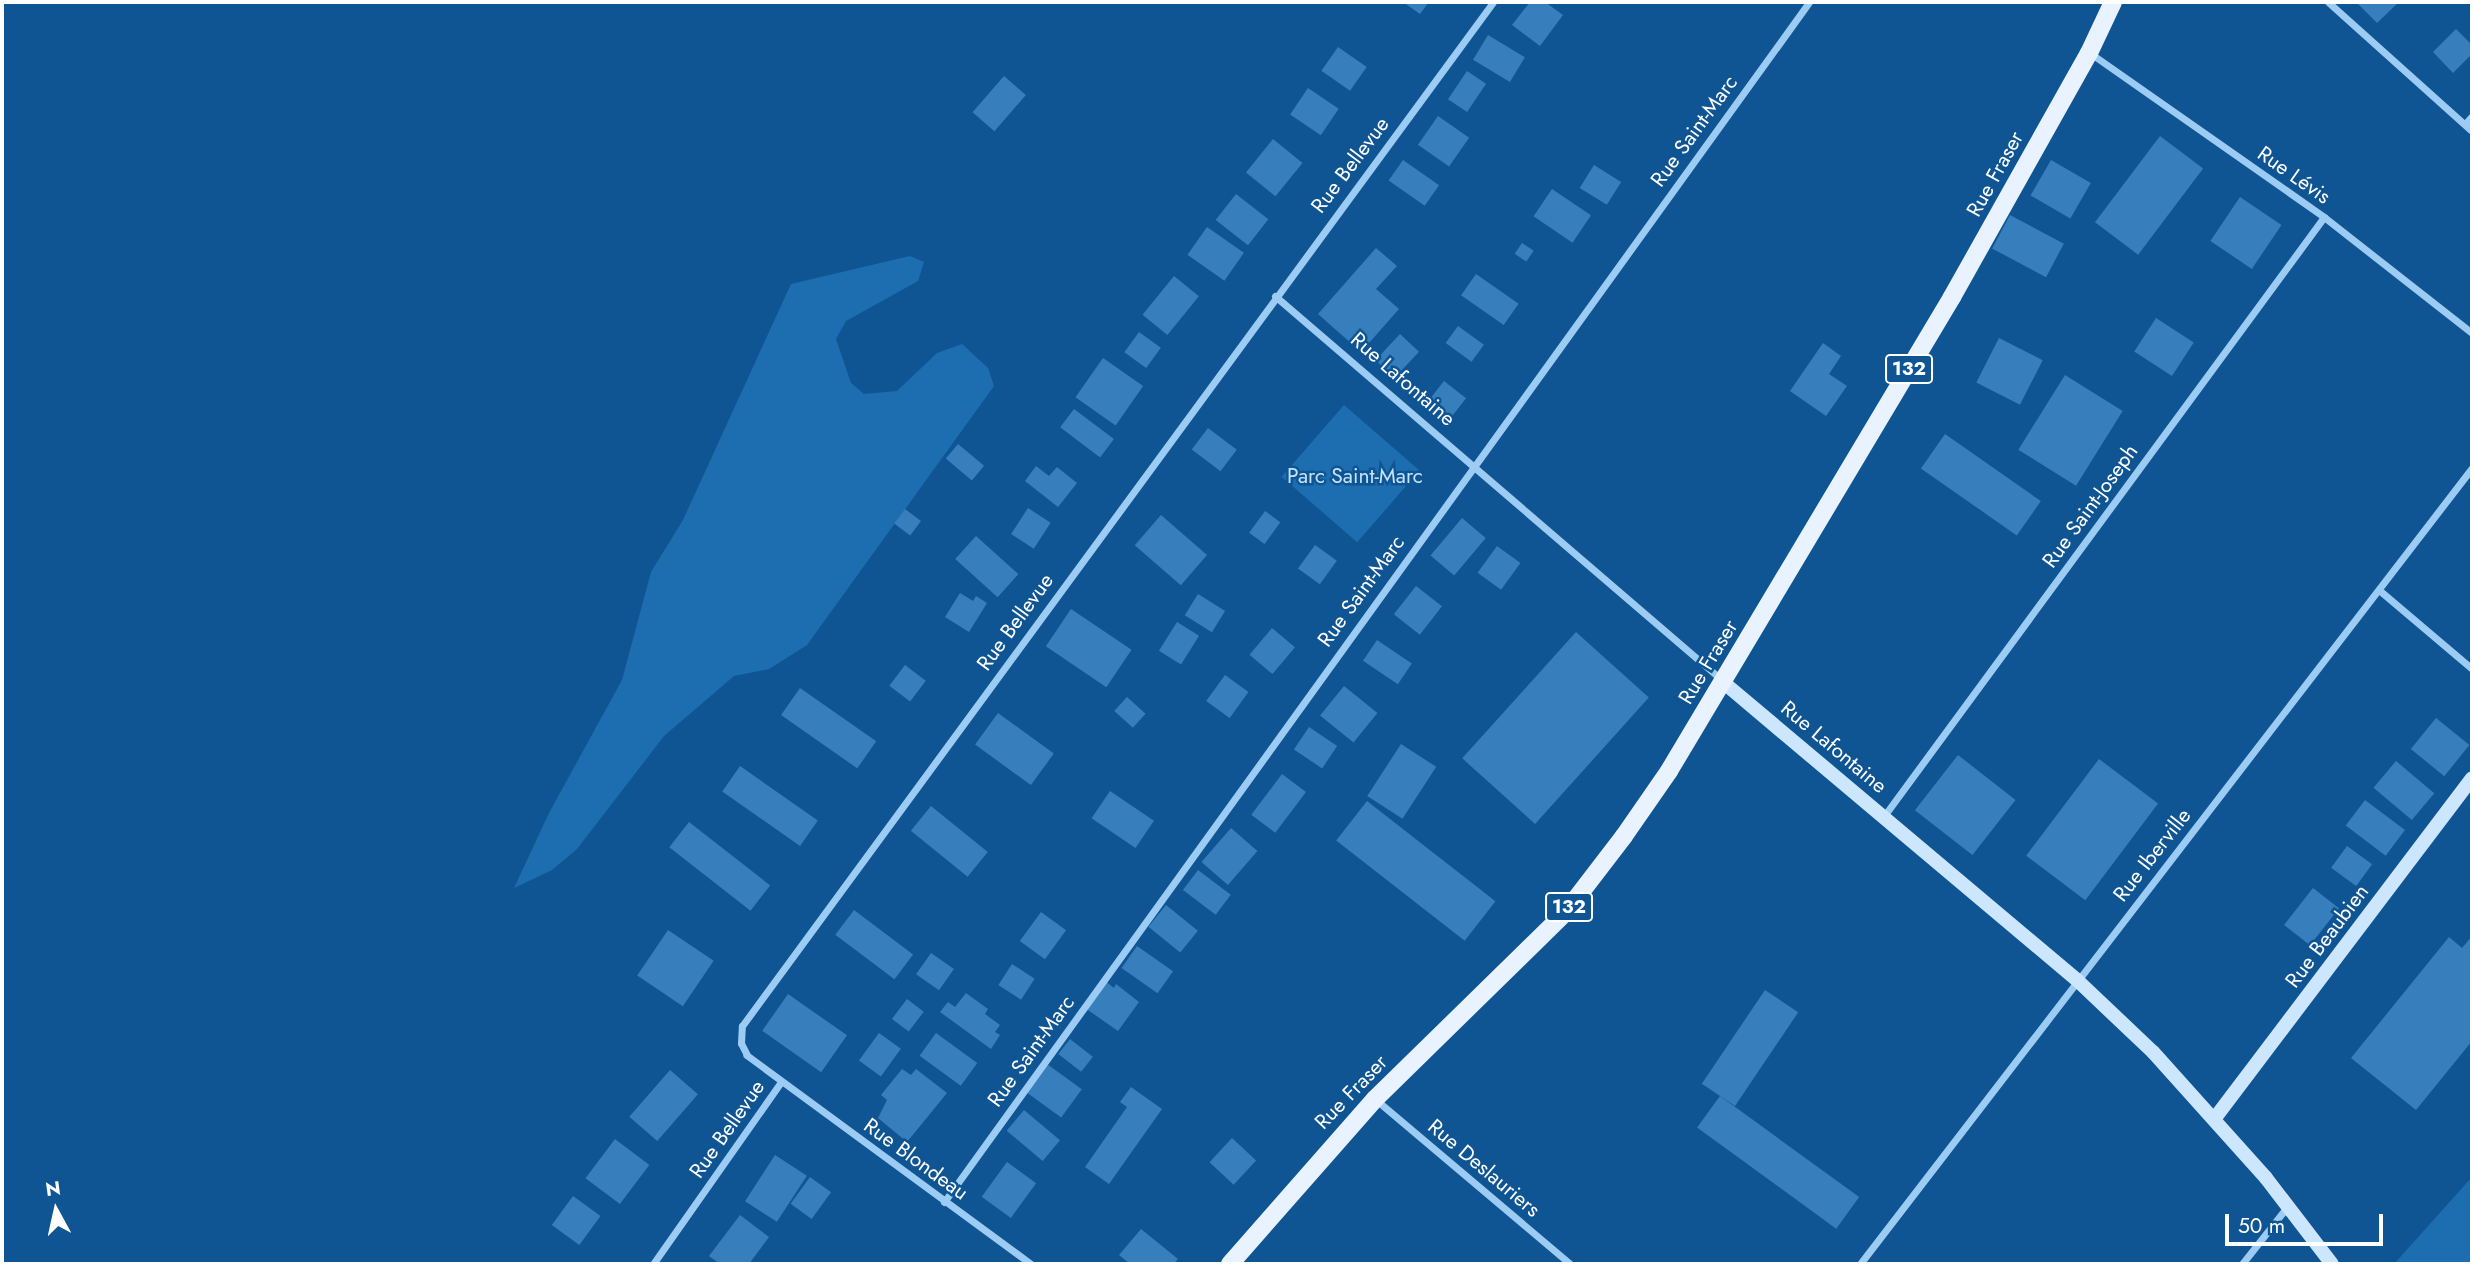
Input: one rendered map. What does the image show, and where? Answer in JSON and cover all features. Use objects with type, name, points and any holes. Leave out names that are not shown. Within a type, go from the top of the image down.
[{"type":"main road","name":"Rue Fraser","points":[[1230,1264],[1375,1099],[1565,913],[1662,782],[1952,297],[2089,53],[2113,2]]},
{"type":"main road","name":"Rue Lafontaine","points":[[1723,682],[2077,980],[2153,1052],[2215,1118],[2332,1264]]},
{"type":"main road","name":"Rue Beaubien","points":[[2215,1118],[2472,778]]},
{"type":"street","name":"Rue Bellevue","points":[[653,1264],[781,1082],[747,1055],[741,1043],[742,1026],[1493,2]]},
{"type":"street","name":"Rue Saint-Marc","points":[[944,1202],[1809,2]]},
{"type":"street","points":[[2328,2],[2472,131]]},
{"type":"street","name":"Rue Lévis","points":[[2089,53],[2324,217],[2472,333]]},
{"type":"street","points":[[2465,124],[2472,116]]},
{"type":"street","name":"Rue Saint-Joseph","points":[[1884,816],[2324,217]]},
{"type":"street","name":"Rue Lafontaine","points":[[1275,296],[1723,682]]},
{"type":"street","name":"Rue Iberville","points":[[1860,1264],[2472,468]]},
{"type":"street","points":[[2379,590],[2472,669]]},
{"type":"street","name":"Rue Blondeau","points":[[781,1082],[1031,1264]]},
{"type":"street","name":"Rue Deslauriers","points":[[1375,1099],[1570,1264]]},
{"type":"street","points":[[2242,1264],[2287,1207]]},
{"type":"green space","points":[[910,256],[924,262],[918,281],[846,321],[836,339],[851,383],[864,394],[897,391],[937,353],[962,344],[988,368],[994,386],[807,645],[769,669],[734,676],[664,736],[577,849],[552,870],[514,888],[549,813],[622,680],[651,572],[683,520],[791,284]]},
{"type":"green space","name":"Parc Saint-Marc","points":[[1344,405],[1419,471],[1357,542],[1282,477]]},
{"type":"green space","points":[[2472,1177],[2472,1264],[2394,1264]]},
{"type":"building","points":[[1403,2],[1429,2],[1420,14]]},
{"type":"building","points":[[1530,2],[1545,2],[1563,15],[1540,46],[1512,25]]},
{"type":"building","points":[[2356,2],[2399,2],[2377,23]]},
{"type":"building","points":[[2456,29],[2472,45],[2472,54],[2453,73],[2433,52]]},
{"type":"building","points":[[1488,35],[1525,57],[1510,82],[1473,60]]},
{"type":"building","points":[[1338,47],[1367,67],[1350,91],[1321,71]]},
{"type":"building","points":[[1467,71],[1486,84],[1467,112],[1448,99]]},
{"type":"building","points":[[1004,76],[1026,95],[994,131],[973,112]]},
{"type":"building","points":[[1308,88],[1339,109],[1321,135],[1290,115]]},
{"type":"building","points":[[1438,116],[1469,138],[1449,166],[1418,145]]},
{"type":"building","points":[[2160,136],[2203,168],[2138,255],[2095,222]]},
{"type":"building","points":[[1273,139],[1303,163],[1275,196],[1246,172]]},
{"type":"building","points":[[1403,160],[1439,185],[1425,206],[1389,180]]},
{"type":"building","points":[[2051,160],[2091,183],[2070,219],[2030,196]]},
{"type":"building","points":[[1594,165],[1621,182],[1607,205],[1580,188]]},
{"type":"building","points":[[1552,189],[1591,215],[1573,243],[1534,216]]},
{"type":"building","points":[[1236,194],[1268,219],[1248,245],[1216,220]]},
{"type":"building","points":[[2240,197],[2281,225],[2252,269],[2210,241]]},
{"type":"building","points":[[2010,215],[2064,244],[2046,277],[1992,249]]},
{"type":"building","points":[[1207,227],[1244,253],[1224,281],[1187,255]]},
{"type":"building","points":[[1522,243],[1534,251],[1526,262],[1515,254]]},
{"type":"building","points":[[1376,248],[1397,266],[1376,289],[1399,309],[1361,352],[1318,314]]},
{"type":"building","points":[[1476,274],[1519,304],[1504,325],[1461,295]]},
{"type":"building","points":[[1174,276],[1199,296],[1167,335],[1143,315]]},
{"type":"building","points":[[2156,318],[2194,343],[2172,376],[2134,352]]},
{"type":"building","points":[[1458,326],[1484,345],[1472,362],[1446,343]]},
{"type":"building","points":[[1139,332],[1161,348],[1146,368],[1124,352]]},
{"type":"building","points":[[1400,334],[1419,352],[1394,378],[1375,360]]},
{"type":"building","points":[[1999,338],[2043,360],[2020,405],[1976,383]]},
{"type":"building","points":[[1823,343],[1841,356],[1829,374],[1847,386],[1826,416],[1790,391]]},
{"type":"building","points":[[1103,358],[1143,386],[1116,425],[1075,397]]},
{"type":"building","points":[[2065,375],[2123,411],[2076,486],[2018,450]]},
{"type":"building","points":[[1444,381],[1466,398],[1445,425],[1423,408]]},
{"type":"building","points":[[1074,409],[1114,439],[1100,457],[1060,427]]},
{"type":"building","points":[[1208,428],[1237,450],[1221,471],[1192,450]]},
{"type":"building","points":[[1945,434],[2041,501],[2017,536],[1921,468]]},
{"type":"building","points":[[958,444],[984,466],[972,480],[946,459]]},
{"type":"building","points":[[1036,466],[1049,476],[1057,467],[1077,483],[1058,507],[1025,481]]},
{"type":"building","points":[[1028,508],[1051,523],[1034,549],[1011,534]]},
{"type":"building","points":[[905,509],[921,521],[910,535],[894,523]]},
{"type":"building","points":[[1265,511],[1280,522],[1265,544],[1249,533]]},
{"type":"building","points":[[1161,515],[1207,555],[1181,585],[1135,545]]},
{"type":"building","points":[[1462,518],[1486,538],[1454,575],[1431,556]]},
{"type":"building","points":[[976,536],[1018,574],[998,597],[955,559]]},
{"type":"building","points":[[1315,545],[1337,561],[1320,584],[1298,568]]},
{"type":"building","points":[[1497,546],[1520,563],[1501,590],[1478,573]]},
{"type":"building","points":[[1416,586],[1442,606],[1420,635],[1394,614]]},
{"type":"building","points":[[960,593],[973,601],[976,596],[987,603],[969,632],[945,617]]},
{"type":"building","points":[[1198,594],[1225,611],[1212,632],[1185,615]]},
{"type":"building","points":[[1071,609],[1132,650],[1106,687],[1046,646]]},
{"type":"building","points":[[1177,622],[1199,636],[1181,665],[1159,651]]},
{"type":"building","points":[[1272,628],[1295,647],[1272,674],[1250,655]]},
{"type":"building","points":[[1576,632],[1649,698],[1535,824],[1462,758]]},
{"type":"building","points":[[1377,640],[1412,663],[1398,684],[1363,661]]},
{"type":"building","points":[[905,665],[926,681],[910,701],[889,686]]},
{"type":"building","points":[[1225,675],[1248,692],[1230,718],[1206,701]]},
{"type":"building","points":[[1344,686],[1377,713],[1354,743],[1320,716]]},
{"type":"building","points":[[800,688],[876,741],[857,768],[781,715]]},
{"type":"building","points":[[1127,697],[1146,714],[1133,728],[1114,711]]},
{"type":"building","points":[[998,713],[1054,754],[1031,785],[975,745]]},
{"type":"building","points":[[2436,718],[2469,745],[2444,776],[2411,749]]},
{"type":"building","points":[[1309,727],[1337,746],[1322,768],[1294,749]]},
{"type":"building","points":[[1401,744],[1436,767],[1402,819],[1367,796]]},
{"type":"building","points":[[1958,755],[2016,800],[1972,855],[1915,810]]},
{"type":"building","points":[[2099,759],[2158,804],[2085,900],[2026,856]]},
{"type":"building","points":[[2396,761],[2434,793],[2412,820],[2374,788]]},
{"type":"building","points":[[740,766],[818,820],[800,846],[722,791]]},
{"type":"building","points":[[1282,774],[1306,792],[1275,833],[1251,815]]},
{"type":"building","points":[[1110,791],[1154,821],[1135,848],[1092,818]]},
{"type":"building","points":[[2365,800],[2405,830],[2386,856],[2346,826]]},
{"type":"building","points":[[1367,801],[1495,901],[1465,941],[1336,840]]},
{"type":"building","points":[[931,806],[988,852],[968,877],[911,831]]},
{"type":"building","points":[[689,822],[770,885],[750,911],[669,847]]},
{"type":"building","points":[[1231,828],[1257,851],[1228,885],[1201,862]]},
{"type":"building","points":[[2347,846],[2372,864],[2356,886],[2331,868]]},
{"type":"building","points":[[1198,870],[1231,895],[1216,915],[1183,890]]},
{"type":"building","points":[[2313,888],[2339,908],[2310,945],[2284,925]]},
{"type":"building","points":[[1166,905],[1198,931],[1180,953],[1148,927]]},
{"type":"building","points":[[854,910],[913,955],[894,979],[835,935]]},
{"type":"building","points":[[1041,912],[1066,930],[1045,959],[1020,941]]},
{"type":"building","points":[[668,930],[714,961],[683,1006],[637,976]]},
{"type":"building","points":[[2472,936],[2472,1041],[2416,1110],[2351,1058],[2449,937],[2462,948]]},
{"type":"building","points":[[1137,946],[1173,971],[1158,993],[1122,968]]},
{"type":"building","points":[[931,953],[954,969],[939,990],[916,974]]},
{"type":"building","points":[[1012,964],[1035,979],[1021,1000],[998,985]]},
{"type":"building","points":[[1105,981],[1114,988],[1116,984],[1139,1002],[1118,1031],[1085,1008]]},
{"type":"building","points":[[1765,990],[1798,1012],[1735,1106],[1702,1084]]},
{"type":"building","points":[[966,993],[988,1009],[985,1014],[1000,1025],[995,1032],[1000,1035],[991,1049],[940,1012],[948,1002],[955,1007]]},
{"type":"building","points":[[788,994],[847,1035],[821,1072],[762,1031]]},
{"type":"building","points":[[907,999],[924,1012],[909,1032],[892,1019]]},
{"type":"building","points":[[879,1033],[901,1049],[881,1076],[859,1061]]},
{"type":"building","points":[[936,1033],[977,1063],[961,1086],[920,1056]]},
{"type":"building","points":[[1070,1039],[1093,1057],[1081,1072],[1058,1054]]},
{"type":"building","points":[[1047,1064],[1082,1089],[1061,1118],[1026,1092]]},
{"type":"building","points":[[902,1069],[911,1075],[916,1069],[947,1093],[907,1142],[878,1118],[887,1100],[881,1095]]},
{"type":"building","points":[[670,1070],[698,1094],[657,1141],[629,1117]]},
{"type":"building","points":[[1131,1087],[1162,1109],[1109,1184],[1085,1167],[1127,1107],[1120,1102]]},
{"type":"building","points":[[1720,1096],[1859,1197],[1836,1229],[1697,1128]]},
{"type":"building","points":[[1024,1110],[1060,1140],[1043,1161],[1007,1131]]},
{"type":"building","points":[[1232,1138],[1256,1161],[1234,1185],[1209,1162]]},
{"type":"building","points":[[615,1139],[649,1165],[620,1204],[586,1178]]},
{"type":"building","points":[[775,1155],[807,1176],[777,1222],[745,1201]]},
{"type":"building","points":[[1007,1162],[1036,1183],[1011,1218],[982,1197]]},
{"type":"building","points":[[810,1177],[831,1192],[812,1219],[791,1204]]},
{"type":"building","points":[[573,1196],[601,1216],[579,1245],[552,1225]]},
{"type":"building","points":[[740,1215],[769,1237],[749,1264],[720,1264],[709,1256]]},
{"type":"building","points":[[1141,1229],[1178,1259],[1174,1264],[1130,1264],[1119,1255]]}]
